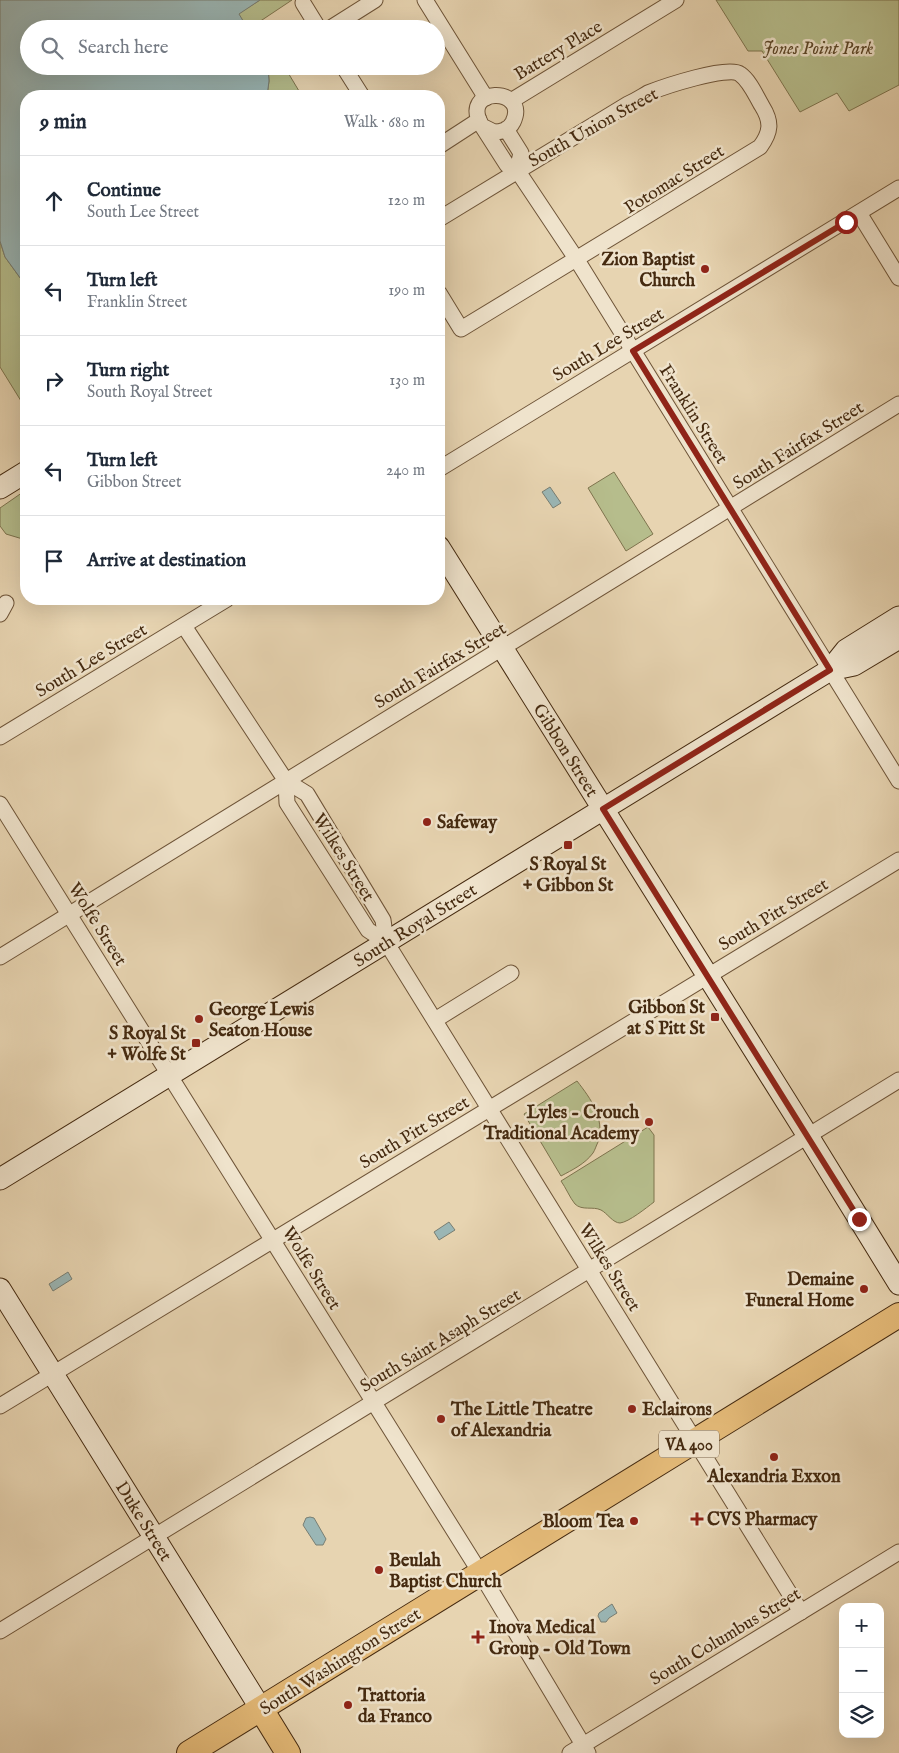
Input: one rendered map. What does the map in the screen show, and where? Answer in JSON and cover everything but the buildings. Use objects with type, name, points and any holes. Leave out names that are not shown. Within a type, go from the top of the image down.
[{"type":"main road","points":[[0,488],[20,476]]},
{"type":"main road","name":"Gibbon Street","points":[[445,557],[899,1284]]},
{"type":"main road","name":"South Royal Street","points":[[830,670],[846,650],[899,617]]},
{"type":"main road","name":"South Royal Street","points":[[0,1179],[830,670],[854,665],[899,638]]},
{"type":"main road","name":"Duke Street","points":[[0,1288],[288,1753]]},
{"type":"main road","name":"South Washington Street","points":[[189,1753],[899,1315]]},
{"type":"street","points":[[343,20],[375,0]]},
{"type":"street","points":[[425,0],[437,20]]},
{"type":"street","name":"Battery Place","points":[[511,102],[672,1]]},
{"type":"street","points":[[303,3],[313,20]]},
{"type":"street","points":[[445,32],[486,98]]},
{"type":"street","name":"South Union Street","points":[[445,215],[517,170],[649,93],[698,76],[729,71],[739,73],[747,82],[767,115]]},
{"type":"street","points":[[349,75],[358,90]]},
{"type":"street","points":[[500,95],[511,102],[515,113],[514,119],[506,130],[494,132],[480,123],[478,108],[486,98],[500,95]]},
{"type":"street","name":"Potomac Street","points":[[445,303],[461,329],[760,147],[767,137],[769,126],[767,115]]},
{"type":"street","points":[[445,143],[480,123]]},
{"type":"street","name":"Franklin Street","points":[[480,123],[507,165],[517,170],[577,260],[899,781]]},
{"type":"street","points":[[506,130],[521,153],[517,170]]},
{"type":"street","name":"South Lee Street","points":[[445,465],[899,188]]},
{"type":"street","points":[[859,214],[899,278]]},
{"type":"street","name":"South Fairfax Street","points":[[0,956],[503,649],[899,404]]},
{"type":"street","name":"South Lee Street","points":[[0,737],[217,605]]},
{"type":"street","name":"Wilkes Street","points":[[184,626],[286,781],[306,794],[383,920],[386,942]]},
{"type":"street","name":"Wilkes Street","points":[[286,781],[288,803],[368,930],[386,942],[801,1612]]},
{"type":"street","name":"Wolfe Street","points":[[0,804],[480,1574],[585,1749]]},
{"type":"street","name":"South Pitt Street","points":[[0,1406],[899,860]]},
{"type":"street","points":[[435,1020],[511,973]]},
{"type":"street","name":"South Saint Asaph Street","points":[[0,1631],[899,1080]]},
{"type":"street","name":"South Columbus Street","points":[[570,1753],[585,1749],[899,1552]]},
{"type":"green space","points":[[260,0],[292,0],[262,20],[242,20],[238,14]]},
{"type":"green space","name":"Jones Point Park","points":[[716,0],[899,0],[899,85],[849,111],[837,93],[800,112],[762,51],[748,51]]},
{"type":"green space","points":[[269,75],[289,75],[298,90],[268,90]]},
{"type":"green space","points":[[0,241],[5,257],[20,278],[20,399],[0,367]]},
{"type":"green space","points":[[614,472],[653,534],[626,551],[588,488]]},
{"type":"green space","points":[[20,494],[20,538],[6,534],[0,526],[0,508]]},
{"type":"green space","points":[[577,1081],[592,1102],[598,1117],[600,1133],[594,1152],[590,1157],[561,1176],[524,1114]]},
{"type":"green space","points":[[648,1127],[654,1135],[654,1202],[633,1217],[620,1223],[601,1210],[581,1207],[575,1204],[561,1181]]},
{"type":"water","points":[[0,0],[260,0],[239,14],[243,20],[20,20],[20,75],[269,75],[269,81],[268,90],[20,90],[20,278],[5,257],[0,241]]},
{"type":"water","points":[[550,487],[561,503],[553,508],[542,492]]},
{"type":"water","points":[[449,1222],[455,1230],[439,1240],[434,1232]]},
{"type":"water","points":[[68,1272],[72,1279],[53,1291],[49,1284]]},
{"type":"water","points":[[306,1518],[314,1518],[326,1539],[323,1545],[316,1545],[303,1525]]},
{"type":"water","points":[[612,1604],[617,1613],[606,1622],[601,1622],[598,1616],[599,1613]]},
{"type":"place","name":"Zion Baptist Church","points":[[705,269]]},
{"type":"place","name":"Safeway","points":[[427,822]]},
{"type":"place","name":"S Royal St + Gibbon St","points":[[568,845]]},
{"type":"place","name":"Gibbon St at S Pitt St","points":[[715,1017]]},
{"type":"place","name":"George Lewis Seaton House","points":[[199,1019]]},
{"type":"place","name":"S Royal St + Wolfe St","points":[[196,1043]]},
{"type":"place","name":"Lyles - Crouch Traditional Academy","points":[[649,1122]]},
{"type":"place","name":"Demaine Funeral Home","points":[[864,1289]]},
{"type":"place","name":"Eclairons","points":[[632,1409]]},
{"type":"place","name":"The Little Theatre of Alexandria","points":[[441,1419]]},
{"type":"place","name":"Alexandria Exxon","points":[[774,1457]]},
{"type":"place","name":"CVS Pharmacy","points":[[697,1519]]},
{"type":"place","name":"Bloom Tea","points":[[634,1521]]},
{"type":"place","name":"Beulah Baptist Church","points":[[379,1570]]},
{"type":"place","name":"Inova Medical Group - Old Town","points":[[478,1637]]},
{"type":"place","name":"Trattoria da Franco","points":[[348,1705]]},
{"type":"route","points":[[846,222],[633,351],[830,670],[603,809],[859,1219]]}]
